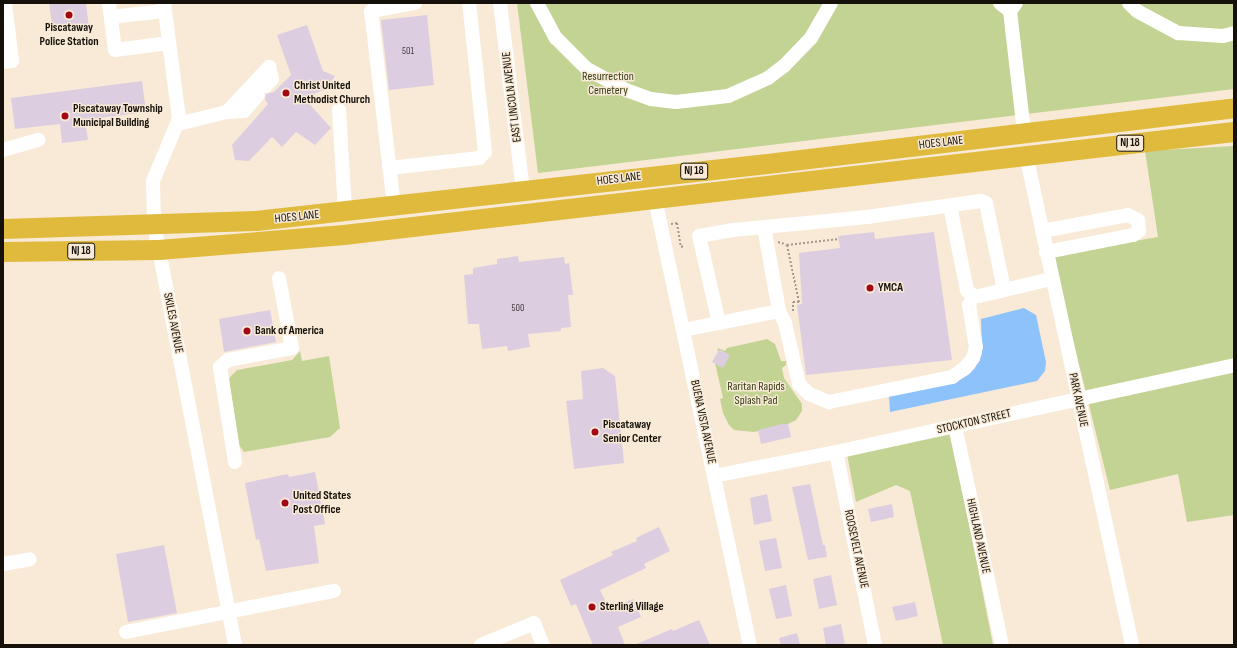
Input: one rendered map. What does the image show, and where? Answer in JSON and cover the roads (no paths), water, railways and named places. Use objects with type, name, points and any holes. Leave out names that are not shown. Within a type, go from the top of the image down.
[{"type":"highway","name":"HOES LANE","points":[[3,229],[256,221],[345,212],[523,190],[776,163],[1024,132],[1234,108]]},
{"type":"highway","name":"HOES LANE","points":[[3,252],[159,250],[344,235],[1234,132]]},
{"type":"street","points":[[3,62],[12,61],[5,3]]},
{"type":"street","points":[[109,3],[115,50],[169,43]]},
{"type":"street","points":[[394,206],[371,10],[415,3]]},
{"type":"street","points":[[389,168],[479,158],[485,152],[469,3]]},
{"type":"street","name":"EAST LINCOLN AVENUE","points":[[500,3],[523,190]]},
{"type":"street","points":[[537,3],[556,38],[587,69],[626,90],[651,99],[676,102],[728,96],[768,78],[800,50],[820,26],[831,3]]},
{"type":"street","points":[[1129,3],[1137,11],[1178,33],[1223,36],[1234,33]]},
{"type":"street","points":[[1009,6],[1024,132]]},
{"type":"street","points":[[111,18],[164,7]]},
{"type":"street","name":"SKILES AVENUE","points":[[164,7],[179,112],[178,124],[153,181],[154,224],[229,612],[232,644]]},
{"type":"street","points":[[178,124],[228,112],[244,111],[272,80],[269,67],[228,112]]},
{"type":"street","points":[[339,110],[345,212]]},
{"type":"street","points":[[3,150],[39,140]]},
{"type":"street","name":"PARK AVENUE","points":[[1026,155],[1051,279],[1132,645]]},
{"type":"street","name":"BUENA VISTA AVENUE","points":[[655,199],[750,645]]},
{"type":"street","points":[[719,323],[699,236],[981,201],[986,203],[1004,290]]},
{"type":"street","points":[[950,206],[967,290],[973,296]]},
{"type":"street","points":[[1042,231],[1128,215],[1133,215],[1138,220],[1138,231],[1133,236],[1046,252]]},
{"type":"street","points":[[764,227],[779,312],[785,323],[799,384],[809,394],[829,402],[952,377],[965,368],[973,358],[976,347],[969,305],[973,296]]},
{"type":"street","points":[[235,462],[220,367],[228,360],[292,348],[279,278]]},
{"type":"street","points":[[973,296],[1051,279]]},
{"type":"street","points":[[683,330],[779,312]]},
{"type":"street","name":"STOCKTON STREET","points":[[714,476],[836,452],[1234,365]]},
{"type":"street","name":"HIGHLAND AVENUE","points":[[955,426],[1002,645]]},
{"type":"street","name":"ROOSEVELT AVENUE","points":[[836,452],[876,645]]},
{"type":"street","points":[[3,564],[30,558]]},
{"type":"street","points":[[126,632],[334,591]]},
{"type":"street","points":[[481,645],[534,623],[543,645]]},
{"type":"water","points":[[1024,308],[1036,315],[1046,362],[1045,371],[1037,381],[890,412],[889,396],[958,381],[968,375],[975,368],[982,354],[981,319]]},
{"type":"place","name":"Piscataway Police Station","points":[[69,15]]},
{"type":"place","name":"Christ United Methodist Church","points":[[286,93]]},
{"type":"place","name":"Piscataway Township Municipal Building","points":[[65,116]]},
{"type":"place","name":"YMCA","points":[[870,288]]},
{"type":"place","name":"Bank of America","points":[[247,331]]},
{"type":"place","name":"Piscataway Senior Center","points":[[595,432]]},
{"type":"place","name":"United States Post Office","points":[[285,503]]},
{"type":"place","name":"Sterling Village","points":[[592,607]]},
{"type":"park label","name":"Resurrection Cemetery","points":[[608,84]]},
{"type":"park label","name":"Raritan Rapids Splash Pad","points":[[756,394]]}]
